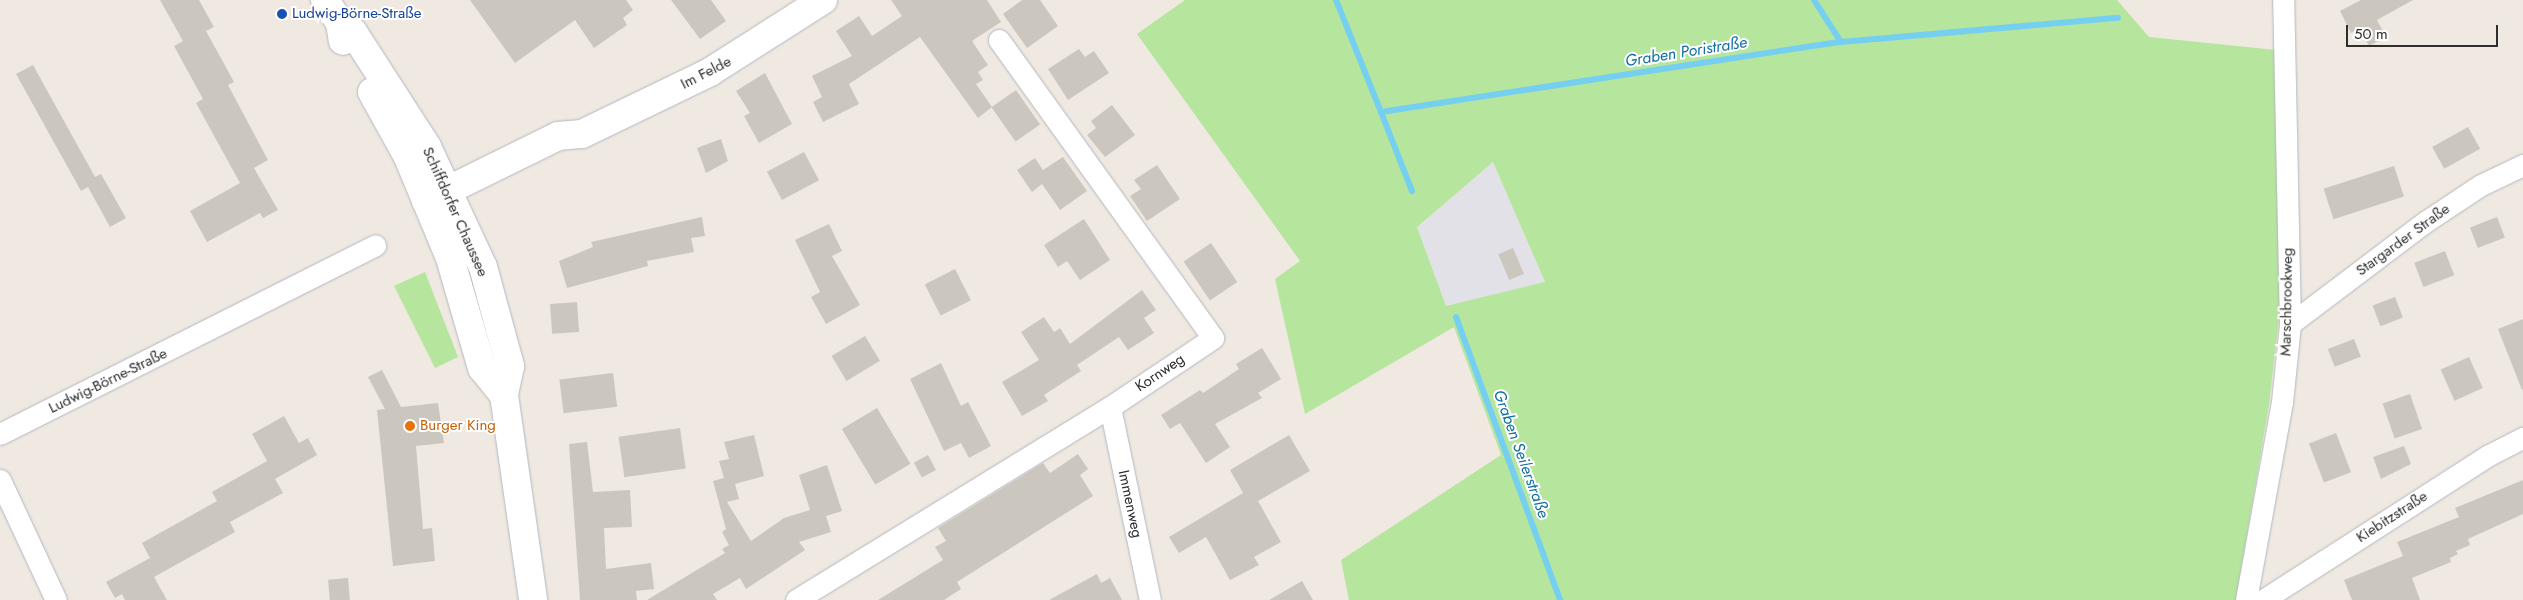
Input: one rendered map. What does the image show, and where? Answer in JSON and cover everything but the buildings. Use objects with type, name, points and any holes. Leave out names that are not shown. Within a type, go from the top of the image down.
[{"type":"main road","name":"Schiffdorfer Chaussee","points":[[325,0],[340,24],[343,40],[408,157],[440,203],[482,368],[504,395],[533,600]]},
{"type":"main road","name":"Im Felde","points":[[440,203],[558,136],[582,134],[734,60],[823,0]]},
{"type":"street","name":"Marschbrookweg","points":[[2246,600],[2282,402],[2290,324],[2287,2]]},
{"type":"street","name":"Kornweg","points":[[807,597],[1110,407],[1212,338],[998,40]]},
{"type":"street","name":"Stargarder Straße","points":[[2290,324],[2426,222],[2481,185],[2523,165]]},
{"type":"street","name":"Ludwig-Börne-Straße","points":[[0,434],[375,245]]},
{"type":"street","name":"Immenweg","points":[[1110,407],[1150,600]]},
{"type":"street","name":"Kiebitzstraße","points":[[2263,600],[2488,455],[2523,438]]},
{"type":"street","points":[[0,480],[56,600]]},
{"type":"shaded area","points":[[1493,162],[1545,283],[1446,306],[1417,227]]},
{"type":"green space","points":[[1185,0],[2117,0],[2149,37],[2276,50],[2280,309],[2269,404],[2236,600],[1349,600],[1341,560],[1501,455],[1454,327],[1305,414],[1275,279],[1300,261],[1137,34]],"holes":[[[1493,162],[1545,282],[1446,306],[1417,227]]]},
{"type":"green space","points":[[425,272],[458,357],[435,368],[394,286]]},
{"type":"waterway","name":"Graben Poristraße","points":[[1336,0],[1381,112],[1841,42],[2118,18]]},
{"type":"waterway","points":[[1814,0],[1841,42]]},
{"type":"waterway","name":"Graben Seilerstraße","points":[[1381,112],[1412,191]]},
{"type":"waterway","name":"Graben Seilerstraße","points":[[1456,317],[1560,600]]},
{"type":"place","name":"Ludwig-Börne-Straße","points":[[282,14]]},
{"type":"place","name":"Burger King","points":[[410,426]]}]
